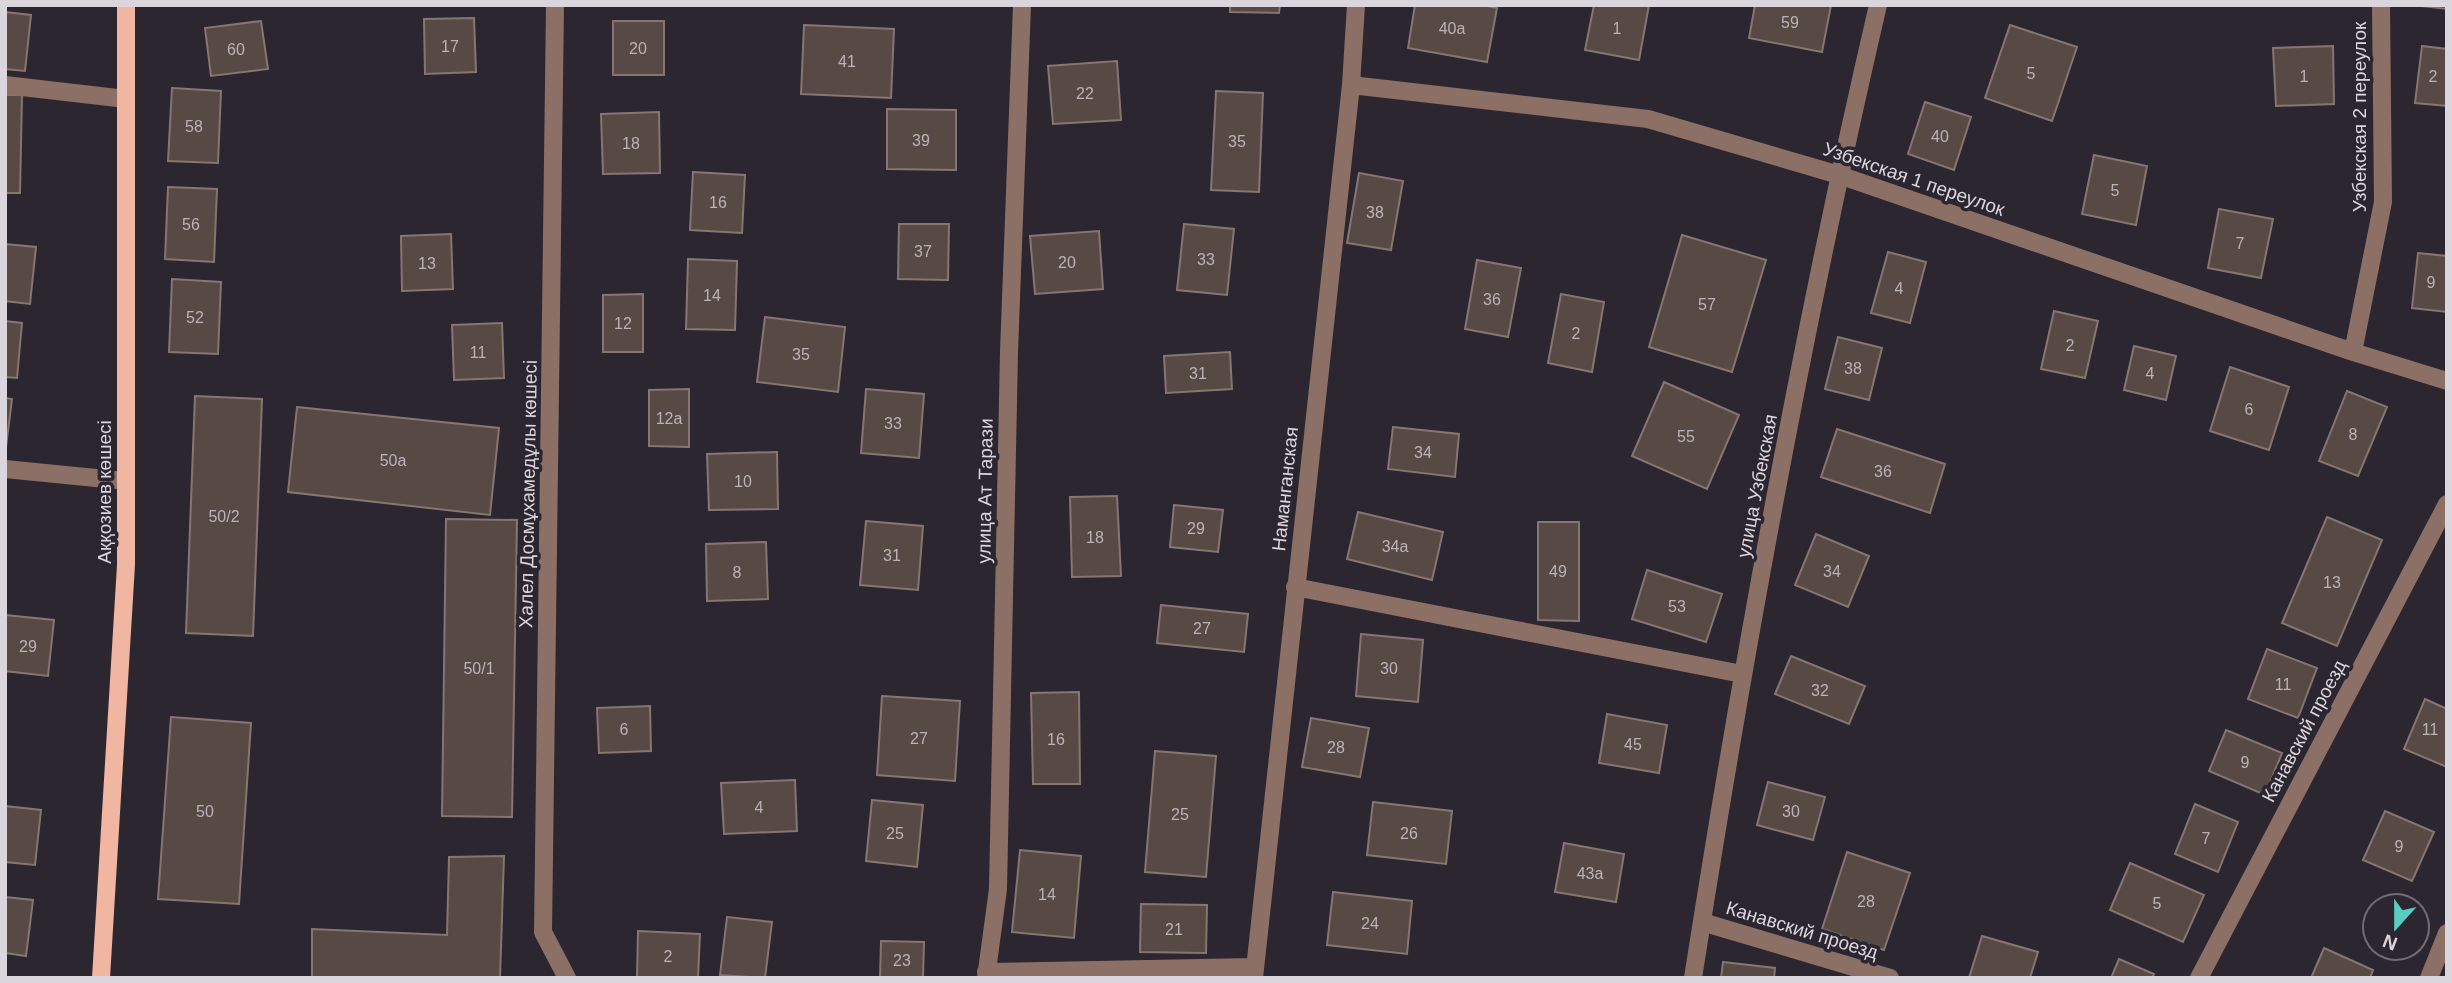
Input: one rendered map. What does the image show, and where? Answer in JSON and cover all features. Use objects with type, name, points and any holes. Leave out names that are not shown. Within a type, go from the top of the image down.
[{"type":"main road","name":"Аққозиев көшесі","points":[[101,978],[125,565],[126,5]]},
{"type":"street","name":"Халел Досмұхамедұлы көшесі","points":[[555,5],[544,932],[567,978]]},
{"type":"street","name":"улица Ат Тарази","points":[[986,975],[998,889],[1009,352],[1022,5]]},
{"type":"street","name":"Наманганская","points":[[1254,972],[1351,85],[1356,5]]},
{"type":"street","name":"улица Узбекская","points":[[1693,978],[1742,674],[1839,175],[1878,5]]},
{"type":"street","name":"Узбекская 2 переулок","points":[[2353,352],[2383,202],[2381,5]]},
{"type":"street","points":[[5,85],[126,99]]},
{"type":"street","name":"Узбекская 1 переулок","points":[[1351,85],[1648,119],[1839,175],[2353,352],[2447,381]]},
{"type":"street","points":[[5,469],[126,481]]},
{"type":"street","name":"Канавский проезд","points":[[2199,978],[2447,504]]},
{"type":"street","points":[[1295,587],[1742,674]]},
{"type":"street","name":"Канавский проезд","points":[[1702,922],[1890,978]]},
{"type":"street","points":[[2429,978],[2447,933]]},
{"type":"street","points":[[986,975],[1254,972]]},
{"type":"building","points":[[1230,5],[1280,5],[1279,13],[1230,12]]},
{"type":"building","points":[[1415,5],[1482,5],[1497,8],[1487,62],[1408,48]]},
{"type":"building","points":[[1594,5],[1649,5],[1639,60],[1585,50]]},
{"type":"building","points":[[1755,5],[1831,5],[1822,52],[1749,38]]},
{"type":"building","points":[[2413,5],[2447,5],[2447,9]]},
{"type":"building","points":[[5,12],[31,15],[25,71],[5,69]]},
{"type":"building","points":[[474,18],[476,72],[425,74],[424,19]]},
{"type":"building","points":[[261,21],[268,69],[211,76],[205,28]]},
{"type":"building","points":[[613,21],[664,21],[664,75],[613,75]]},
{"type":"building","points":[[804,25],[894,29],[891,98],[801,94]]},
{"type":"building","points":[[2010,25],[2077,47],[2052,121],[1985,98]]},
{"type":"building","points":[[2333,46],[2334,104],[2276,106],[2273,48]]},
{"type":"building","points":[[2422,46],[2447,49],[2447,106],[2415,103]]},
{"type":"building","points":[[1117,61],[1121,120],[1053,124],[1048,66]]},
{"type":"building","points":[[172,88],[221,91],[218,163],[168,161]]},
{"type":"building","points":[[1216,91],[1263,93],[1259,192],[1211,190]]},
{"type":"building","points":[[5,95],[22,95],[20,193],[5,193]]},
{"type":"building","points":[[1925,102],[1971,117],[1954,170],[1908,154]]},
{"type":"building","points":[[887,109],[956,110],[956,170],[887,169]]},
{"type":"building","points":[[659,112],[660,173],[603,174],[601,114]]},
{"type":"building","points":[[2094,155],[2147,166],[2136,225],[2082,214]]},
{"type":"building","points":[[693,172],[745,175],[742,233],[690,230]]},
{"type":"building","points":[[1359,173],[1403,181],[1391,250],[1347,243]]},
{"type":"building","points":[[168,187],[217,189],[214,262],[165,259]]},
{"type":"building","points":[[2219,209],[2273,219],[2261,278],[2208,268]]},
{"type":"building","points":[[899,224],[949,224],[948,280],[898,279]]},
{"type":"building","points":[[1184,224],[1234,229],[1227,295],[1177,290]]},
{"type":"building","points":[[1099,231],[1103,289],[1035,294],[1030,236]]},
{"type":"building","points":[[451,234],[453,289],[402,291],[401,236]]},
{"type":"building","points":[[1682,235],[1766,260],[1732,372],[1649,347]]},
{"type":"building","points":[[5,244],[36,247],[30,304],[5,301]]},
{"type":"building","points":[[1888,252],[1926,262],[1910,323],[1871,313]]},
{"type":"building","points":[[2418,253],[2447,256],[2447,312],[2412,308]]},
{"type":"building","points":[[688,259],[737,261],[735,330],[686,329]]},
{"type":"building","points":[[1477,260],[1521,268],[1508,337],[1465,329]]},
{"type":"building","points":[[172,279],[221,282],[218,354],[169,352]]},
{"type":"building","points":[[643,294],[643,352],[603,352],[603,295]]},
{"type":"building","points":[[1561,294],[1604,302],[1592,372],[1548,363]]},
{"type":"building","points":[[2054,311],[2098,321],[2085,378],[2041,369]]},
{"type":"building","points":[[765,317],[845,327],[838,392],[757,382]]},
{"type":"building","points":[[5,321],[22,323],[17,378],[5,377]]},
{"type":"building","points":[[502,323],[504,378],[454,380],[452,325]]},
{"type":"building","points":[[1838,337],[1882,348],[1869,400],[1825,389]]},
{"type":"building","points":[[2134,346],[2176,356],[2166,400],[2124,390]]},
{"type":"building","points":[[1230,352],[1232,389],[1166,393],[1164,356]]},
{"type":"building","points":[[2230,367],[2289,387],[2269,450],[2210,431]]},
{"type":"building","points":[[1664,382],[1739,415],[1707,489],[1632,456]]},
{"type":"building","points":[[689,389],[689,447],[649,446],[649,390]]},
{"type":"building","points":[[866,389],[924,394],[919,458],[861,453]]},
{"type":"building","points":[[2347,391],[2387,407],[2358,476],[2319,461]]},
{"type":"building","points":[[195,396],[262,399],[253,636],[186,633]]},
{"type":"building","points":[[5,398],[12,399],[5,455]]},
{"type":"building","points":[[297,407],[499,428],[490,515],[288,492]]},
{"type":"building","points":[[1393,427],[1459,434],[1455,477],[1388,469]]},
{"type":"building","points":[[1837,429],[1945,464],[1930,513],[1821,477]]},
{"type":"building","points":[[777,452],[778,509],[709,510],[707,454]]},
{"type":"building","points":[[1117,496],[1121,576],[1072,577],[1070,497]]},
{"type":"building","points":[[1174,505],[1223,510],[1218,552],[1170,547]]},
{"type":"building","points":[[1358,512],[1443,532],[1432,580],[1347,559]]},
{"type":"building","points":[[2327,517],[2382,540],[2337,646],[2282,623]]},
{"type":"building","points":[[446,519],[517,520],[512,817],[442,816]]},
{"type":"building","points":[[866,521],[923,526],[918,590],[860,585]]},
{"type":"building","points":[[1538,522],[1579,522],[1579,621],[1538,620]]},
{"type":"building","points":[[1816,534],[1869,556],[1848,607],[1795,585]]},
{"type":"building","points":[[766,542],[768,599],[707,601],[706,544]]},
{"type":"building","points":[[1647,570],[1722,594],[1706,642],[1632,619]]},
{"type":"building","points":[[1161,605],[1248,614],[1244,652],[1157,643]]},
{"type":"building","points":[[5,615],[54,620],[48,676],[5,671]]},
{"type":"building","points":[[1361,634],[1423,640],[1418,702],[1356,696]]},
{"type":"building","points":[[2267,649],[2317,668],[2298,718],[2248,699]]},
{"type":"building","points":[[1791,656],[1865,686],[1849,724],[1775,694]]},
{"type":"building","points":[[1079,692],[1080,784],[1033,784],[1031,693]]},
{"type":"building","points":[[882,696],[960,701],[955,781],[877,775]]},
{"type":"building","points":[[2425,699],[2447,709],[2447,767],[2404,749]]},
{"type":"building","points":[[650,706],[651,751],[599,753],[597,708]]},
{"type":"building","points":[[1607,714],[1667,725],[1659,773],[1599,763]]},
{"type":"building","points":[[171,717],[251,723],[239,904],[158,899]]},
{"type":"building","points":[[1311,718],[1369,728],[1360,777],[1302,767]]},
{"type":"building","points":[[2226,730],[2282,753],[2265,795],[2209,771]]},
{"type":"building","points":[[1155,751],[1216,756],[1206,877],[1145,872]]},
{"type":"building","points":[[795,780],[797,831],[724,834],[721,783]]},
{"type":"building","points":[[1768,782],[1825,797],[1813,840],[1757,825]]},
{"type":"building","points":[[872,800],[923,805],[917,867],[866,861]]},
{"type":"building","points":[[1373,802],[1452,811],[1446,864],[1367,855]]},
{"type":"building","points":[[2195,804],[2238,822],[2218,872],[2175,854]]},
{"type":"building","points":[[5,806],[41,810],[35,865],[5,862]]},
{"type":"building","points":[[2385,811],[2434,832],[2412,881],[2363,860]]},
{"type":"building","points":[[1564,843],[1624,854],[1616,902],[1555,892]]},
{"type":"building","points":[[1020,850],[1081,856],[1074,938],[1012,932]]},
{"type":"building","points":[[1847,852],[1910,873],[1884,950],[1822,929]]},
{"type":"building","points":[[504,856],[500,978],[312,978],[312,929],[447,935],[449,857]]},
{"type":"building","points":[[2130,863],[2204,895],[2183,942],[2110,910]]},
{"type":"building","points":[[1333,892],[1412,901],[1407,954],[1327,945]]},
{"type":"building","points":[[5,897],[33,900],[26,956],[5,953]]},
{"type":"building","points":[[1141,904],[1207,905],[1206,953],[1140,952]]},
{"type":"building","points":[[727,917],[772,922],[765,978],[720,975]]},
{"type":"building","points":[[638,931],[700,934],[698,978],[637,978]]},
{"type":"building","points":[[1982,936],[2038,952],[2030,978],[1969,978]]},
{"type":"building","points":[[881,941],[924,942],[923,978],[880,978]]},
{"type":"building","points":[[2324,948],[2373,970],[2370,978],[2311,978]]},
{"type":"building","points":[[2119,959],[2154,974],[2152,978],[2111,978]]},
{"type":"building","points":[[1723,962],[1775,968],[1774,978],[1721,978]]}]
